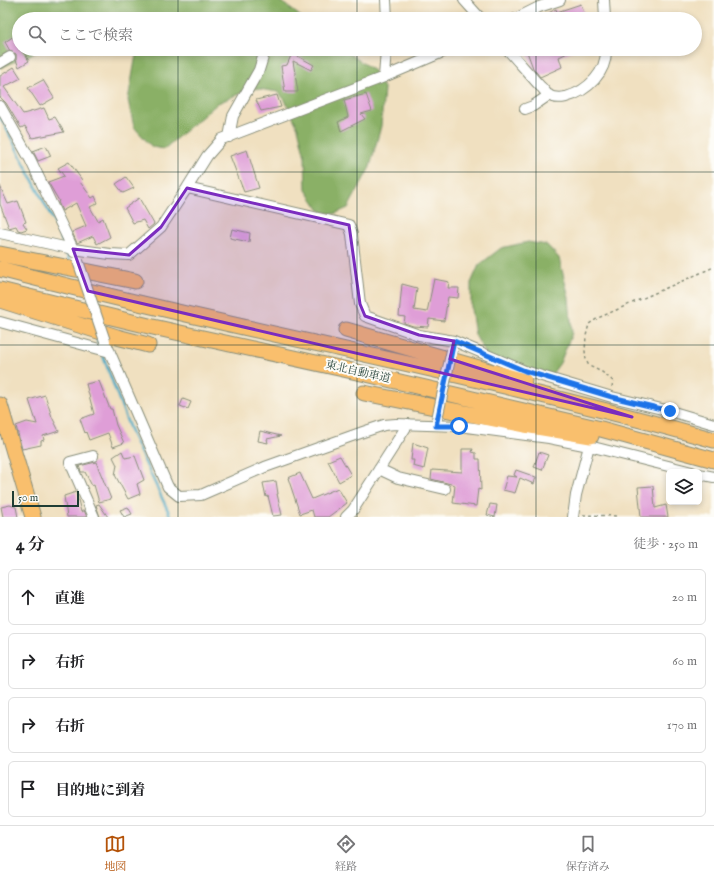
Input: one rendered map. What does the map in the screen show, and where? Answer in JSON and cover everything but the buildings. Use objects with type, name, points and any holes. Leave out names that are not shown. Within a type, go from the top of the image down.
[{"type":"highway","points":[[0,254],[135,281]]},
{"type":"highway","name":"東北自動車道","points":[[0,269],[162,309],[428,368],[632,416],[714,440]]},
{"type":"highway","name":"東北自動車道","points":[[0,290],[153,327],[366,374],[601,429],[714,460]]},
{"type":"highway","points":[[0,300],[117,337],[148,345]]},
{"type":"highway","points":[[346,330],[559,392],[632,416]]},
{"type":"highway","points":[[364,393],[525,425],[683,452]]},
{"type":"highway","points":[[0,405],[33,517]]},
{"type":"street","points":[[386,0],[387,12]]},
{"type":"street","points":[[464,0],[475,12]]},
{"type":"street","points":[[529,12],[560,0]]},
{"type":"street","points":[[604,0],[605,12]]},
{"type":"street","points":[[384,77],[386,56]]},
{"type":"street","points":[[0,233],[71,249],[129,255],[161,227],[207,156],[222,139],[384,77],[434,56]]},
{"type":"street","points":[[513,56],[549,95],[561,98],[574,95],[589,86],[603,66],[606,56]]},
{"type":"street","points":[[0,63],[10,57]]},
{"type":"street","points":[[229,137],[233,116],[260,70],[263,57]]},
{"type":"street","points":[[524,109],[533,106],[549,95]]},
{"type":"street","points":[[0,106],[5,122],[30,160],[78,261],[105,341],[168,488],[179,496],[201,495],[265,467],[363,432],[384,426],[408,424],[436,423],[549,438],[589,446],[680,469]]},
{"type":"street","points":[[187,188],[349,225],[352,234],[360,304],[365,316],[525,371],[612,397],[670,411],[714,424]]},
{"type":"street","points":[[0,322],[110,352]]},
{"type":"street","points":[[436,423],[453,345]]},
{"type":"street","points":[[346,517],[353,510],[408,424]]},
{"type":"street","points":[[573,516],[576,495],[589,446]]},
{"type":"street","points":[[93,456],[70,462],[94,517]]},
{"type":"street","points":[[379,469],[398,478],[445,489]]},
{"type":"street","points":[[702,475],[714,478]]},
{"type":"path","points":[[612,397],[613,381],[602,372],[589,366],[586,360],[586,336],[590,324],[598,318],[714,267]]},
{"type":"path","points":[[573,516],[618,516]]},
{"type":"highlighted area","points":[[187,188],[349,225],[360,304],[365,316],[419,335],[454,341],[450,359],[632,417],[88,291],[73,249],[129,255],[161,227]]},
{"type":"green space","points":[[0,0],[279,0],[295,12],[12,12],[12,56],[27,56],[0,68]]},
{"type":"green space","points":[[136,56],[353,56],[374,71],[384,88],[381,126],[370,167],[348,208],[334,214],[321,212],[306,190],[305,157],[298,128],[285,100],[278,92],[253,88],[218,103],[164,149],[152,147],[134,127],[128,100]]},
{"type":"green space","points":[[528,242],[547,245],[559,258],[569,298],[572,333],[560,363],[549,378],[511,374],[490,361],[475,335],[471,309],[471,283],[479,265],[501,248]]},
{"type":"waterway","points":[[0,116],[53,220],[63,243]]},
{"type":"waterway","points":[[66,251],[69,260]]},
{"type":"waterway","points":[[96,336],[99,346]]},
{"type":"waterway","points":[[102,353],[132,435],[171,517]]},
{"type":"route","points":[[459,426],[436,426],[436,420],[454,341],[525,371],[612,397],[670,411]]}]
